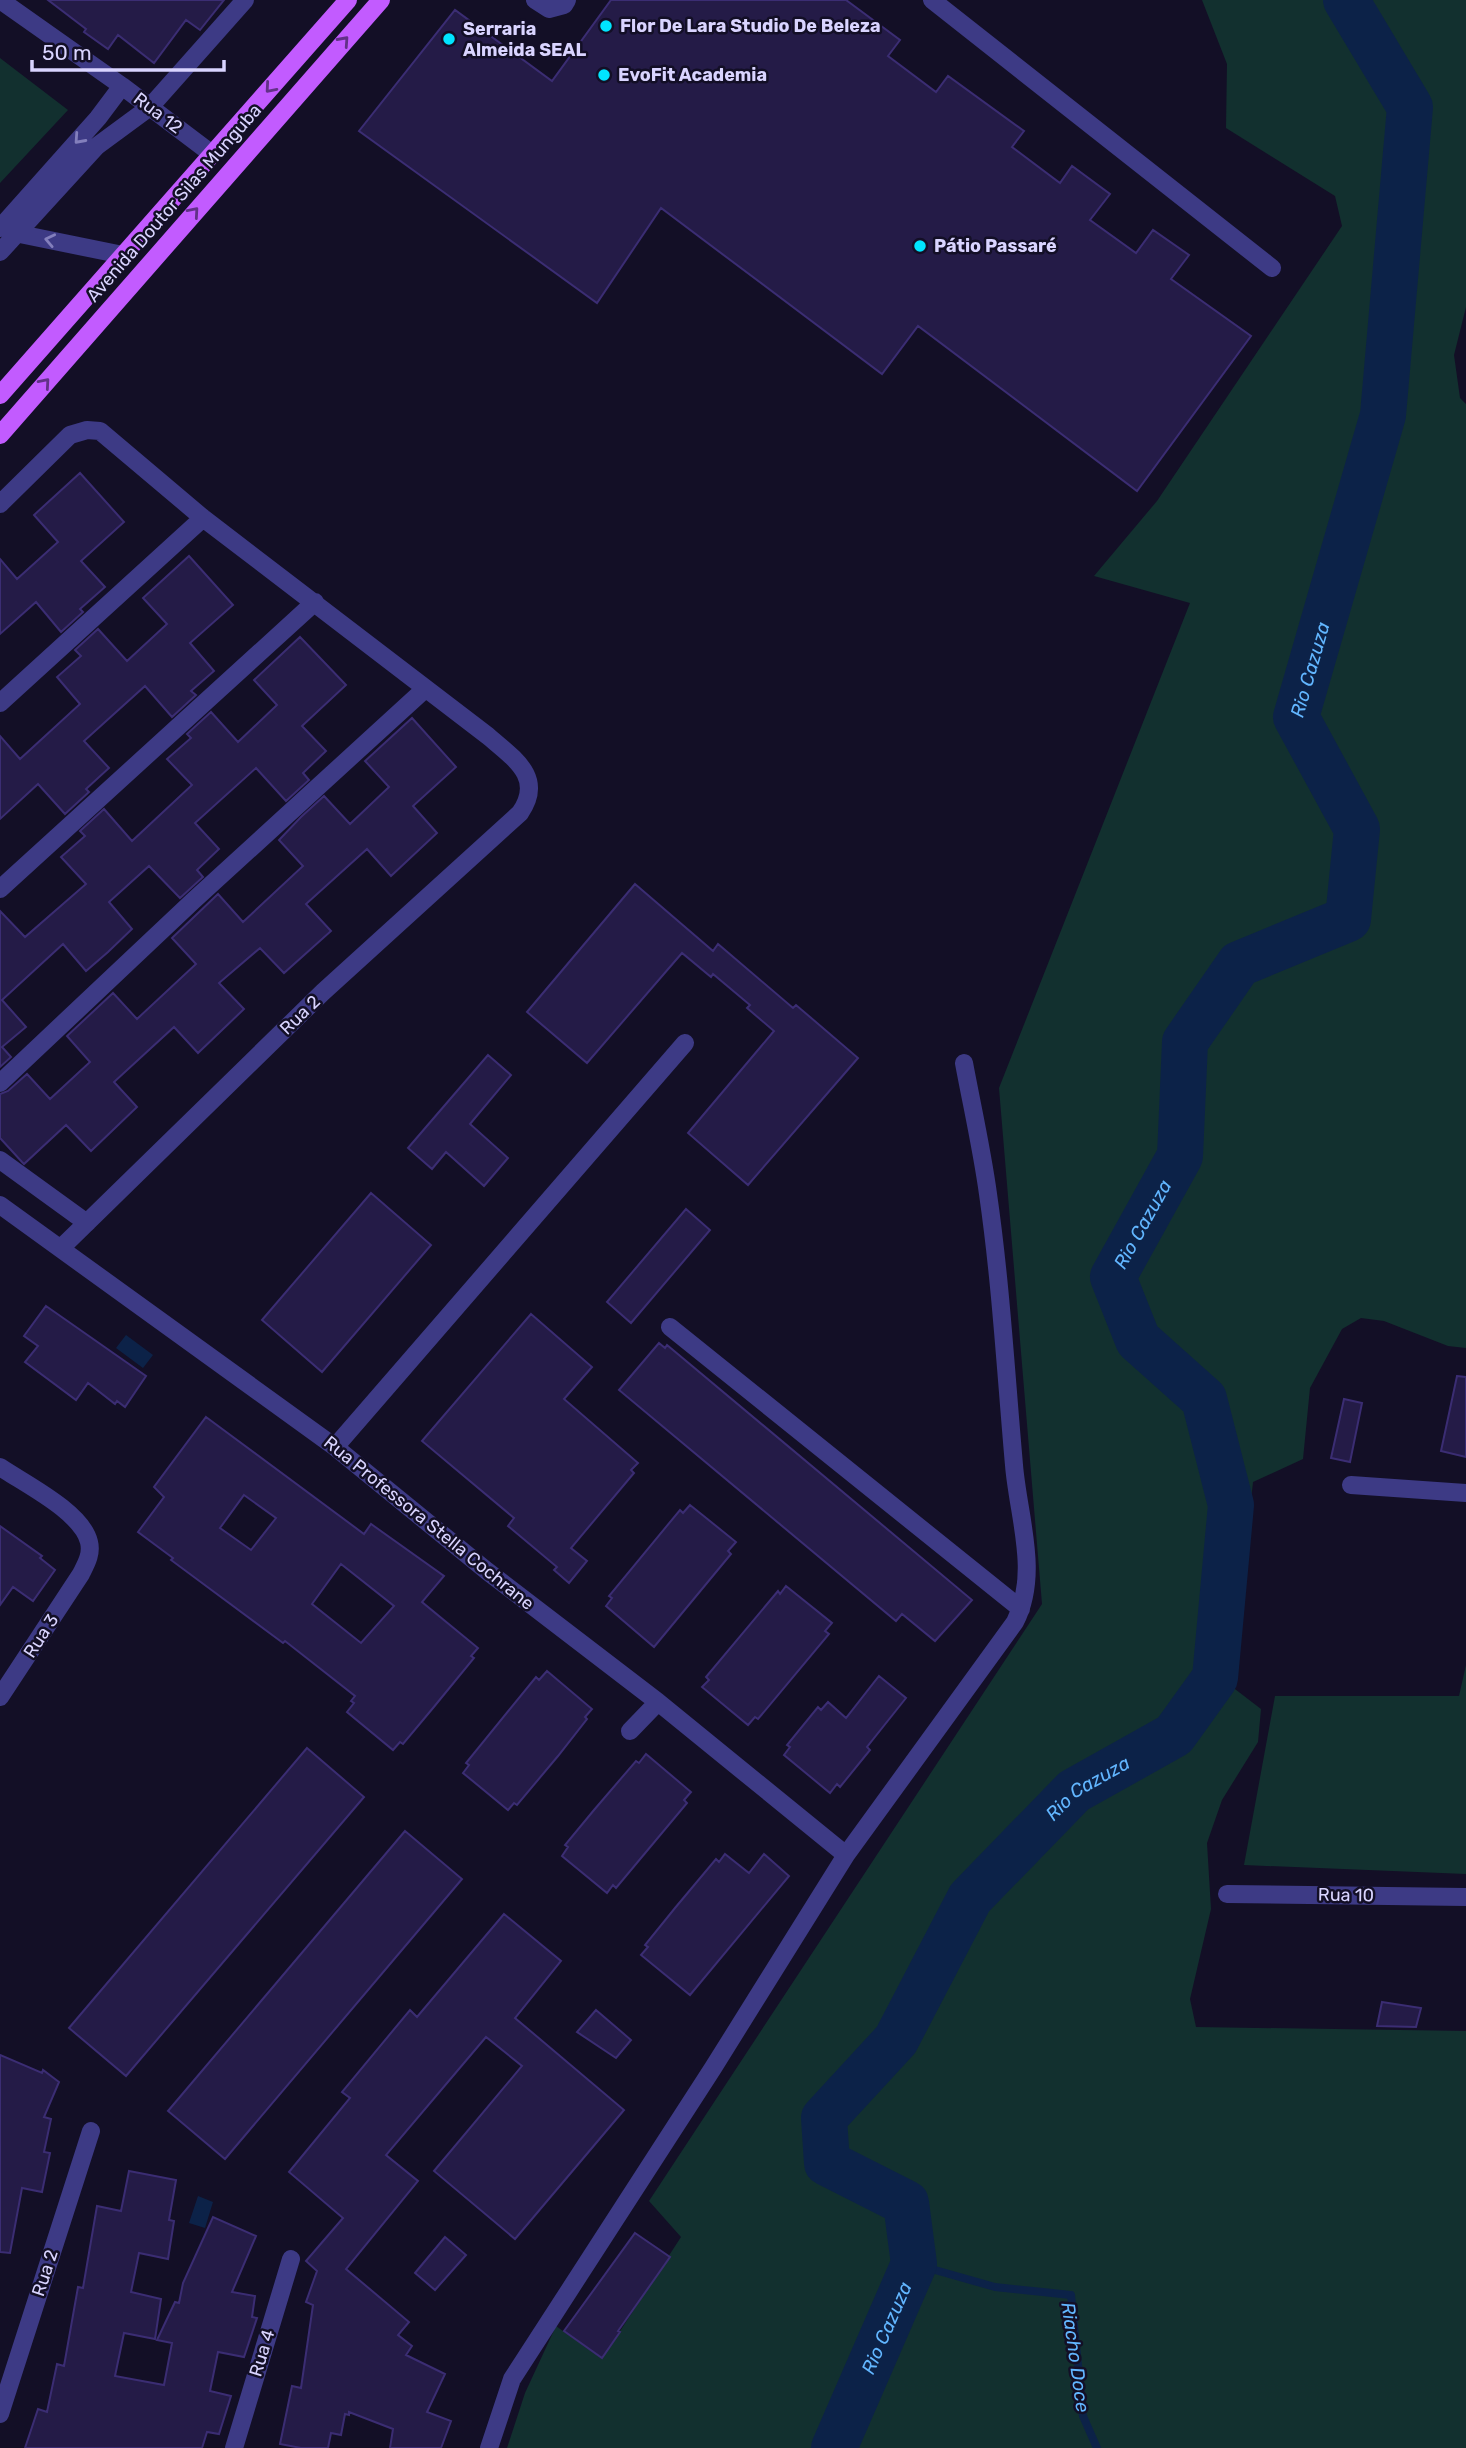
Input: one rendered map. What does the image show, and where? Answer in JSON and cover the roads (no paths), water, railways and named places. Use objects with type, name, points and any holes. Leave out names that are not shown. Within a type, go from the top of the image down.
[{"type":"main road","name":"Avenida Doutor Silas Munguba","points":[[0,395],[348,0]]},
{"type":"main road","name":"Avenida Doutor Silas Munguba","points":[[0,435],[381,0]]},
{"type":"street","name":"Rua 12","points":[[0,0],[122,86],[212,155]]},
{"type":"street","points":[[6,231],[97,146],[150,107],[245,0]]},
{"type":"street","points":[[535,0],[549,9],[564,5],[567,0]]},
{"type":"street","points":[[932,0],[1272,268]]},
{"type":"street","points":[[0,252],[6,231],[122,86]]},
{"type":"street","points":[[6,231],[123,255]]},
{"type":"street","points":[[0,503],[70,435],[78,431],[94,430],[110,438],[203,518],[425,689],[194,900],[0,1083]]},
{"type":"street","points":[[0,703],[203,518]]},
{"type":"street","points":[[0,889],[315,602]]},
{"type":"street","name":"Rua 2","points":[[61,1248],[323,992],[526,805],[530,791],[528,777],[520,764],[488,736],[425,689]]},
{"type":"street","points":[[335,1447],[685,1043]]},
{"type":"street","points":[[489,2448],[512,2379],[706,2079],[846,1855],[1015,1622],[1021,1609],[1026,1592],[1026,1548],[1015,1477],[988,1193],[964,1063]]},
{"type":"street","points":[[0,1160],[87,1223]]},
{"type":"street","name":"Rua Professora Stella Cochrane","points":[[0,1205],[335,1447],[846,1855]]},
{"type":"street","points":[[670,1328],[1021,1609]]},
{"type":"street","name":"Rua 3","points":[[0,1467],[73,1516],[89,1542],[89,1559],[81,1574],[0,1698]]},
{"type":"street","points":[[1351,1485],[1466,1493]]},
{"type":"street","points":[[630,1731],[657,1702]]},
{"type":"street","name":"Rua 10","points":[[1227,1894],[1466,1897]]},
{"type":"street","name":"Rua 2","points":[[0,2414],[91,2131]]},
{"type":"street","name":"Rua 4","points":[[234,2448],[291,2259]]},
{"type":"water","points":[[126,1335],[153,1355],[143,1368],[116,1348]]},
{"type":"water","points":[[198,2196],[213,2202],[205,2228],[189,2223]]},
{"type":"waterway","name":"Rio Cazuza","points":[[834,2448],[914,2264],[906,2203],[827,2163],[824,2118],[896,2040],[970,1898],[1074,1791],[1174,1735],[1215,1678],[1231,1505],[1204,1399],[1138,1340],[1113,1277],[1180,1156],[1185,1042],[1239,964],[1348,919],[1357,829],[1296,717],[1383,415],[1410,107],[1346,0]]},
{"type":"waterway","name":"Riacho Doce","points":[[914,2264],[995,2287],[1071,2295],[1083,2416],[1097,2448]]},
{"type":"place","name":"Flor De Lara Studio De Beleza","points":[[606,26]]},
{"type":"place","name":"Serraria Almeida SEAL","points":[[449,39]]},
{"type":"place","name":"EvoFit Academia","points":[[604,75]]},
{"type":"place","name":"Pátio Passaré","points":[[920,246]]}]
